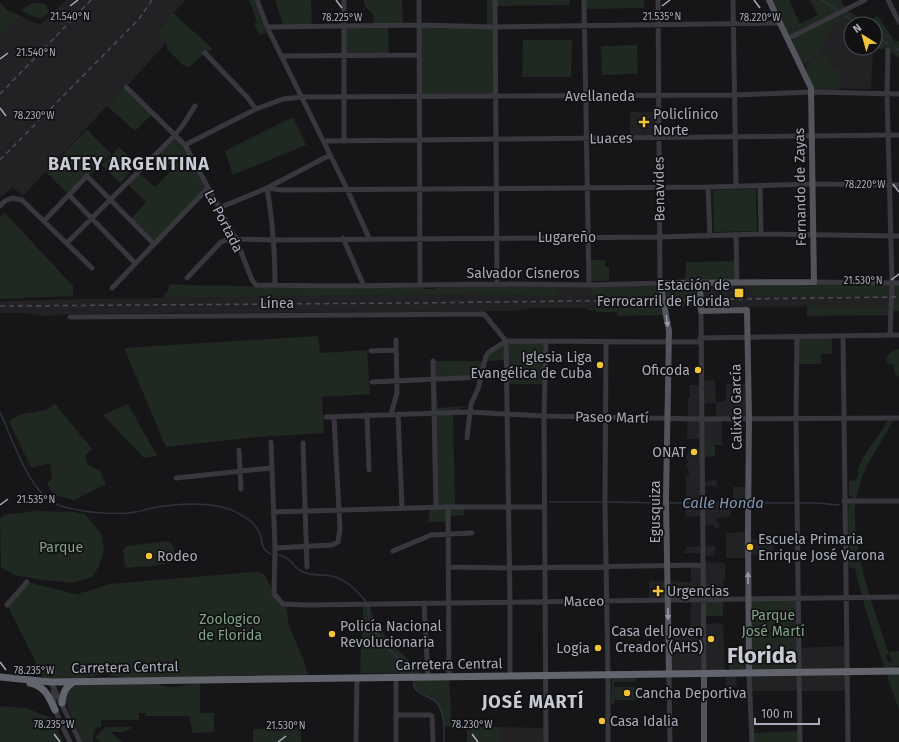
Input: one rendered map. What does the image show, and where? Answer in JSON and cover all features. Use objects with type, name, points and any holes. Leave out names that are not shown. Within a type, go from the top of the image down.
[{"type":"highway","name":"Carretera Central","points":[[3,677],[54,683],[76,681],[899,671]]},
{"type":"highway","points":[[3,677],[39,686],[45,690],[55,710]]},
{"type":"highway","points":[[62,703],[64,691],[67,686],[76,681]]},
{"type":"main road","points":[[769,0],[810,84],[812,92]]},
{"type":"main road","name":"Fernando de Zayas","points":[[812,92],[812,235],[814,282]]},
{"type":"main road","name":"Salvador Cisneros","points":[[660,283],[814,282]]},
{"type":"main road","name":"Egusquiza","points":[[660,283],[669,342],[666,502],[669,674]]},
{"type":"main road","points":[[700,283],[701,311]]},
{"type":"main road","name":"Calixto García","points":[[701,311],[747,310],[749,419],[749,673]]},
{"type":"main road","points":[[704,673],[704,742]]},
{"type":"street","points":[[257,0],[267,27],[324,141],[370,238]]},
{"type":"street","points":[[344,0],[344,140]]},
{"type":"street","points":[[419,0],[420,285]]},
{"type":"street","points":[[495,0],[497,284]]},
{"type":"street","points":[[584,0],[589,285]]},
{"type":"street","name":"Benavides","points":[[658,0],[660,283]]},
{"type":"street","points":[[733,0],[736,186]]},
{"type":"street","points":[[787,39],[865,0]]},
{"type":"street","points":[[888,0],[899,22]]},
{"type":"street","points":[[267,27],[419,25],[495,27],[780,23]]},
{"type":"street","points":[[888,50],[887,94],[892,283],[890,335]]},
{"type":"street","points":[[205,54],[247,97],[256,109]]},
{"type":"street","points":[[281,56],[419,55]]},
{"type":"street","name":"La Portada","points":[[126,87],[185,145],[235,238],[252,280],[256,285]]},
{"type":"street","name":"Avellaneda","points":[[185,145],[256,109],[283,99],[302,97],[419,97],[496,95],[658,96],[812,92],[899,94]]},
{"type":"street","points":[[67,243],[175,135],[195,106]]},
{"type":"street","name":"Luaces","points":[[324,141],[899,136]]},
{"type":"street","points":[[219,208],[267,188],[330,155]]},
{"type":"street","points":[[44,221],[87,176],[154,244]]},
{"type":"street","points":[[267,188],[281,190],[708,187],[813,184],[899,185]]},
{"type":"street","points":[[760,185],[761,234]]},
{"type":"street","points":[[708,187],[710,236]]},
{"type":"street","points":[[112,288],[208,188]]},
{"type":"street","points":[[267,188],[273,223],[275,285]]},
{"type":"street","points":[[69,195],[135,263]]},
{"type":"street","points":[[0,206],[5,201],[12,198],[22,200],[92,268]]},
{"type":"street","name":"Lugareño","points":[[235,238],[274,240],[343,238],[710,236],[761,234],[899,236]]},
{"type":"street","points":[[736,235],[737,283]]},
{"type":"street","points":[[187,278],[221,242],[235,238]]},
{"type":"street","points":[[343,238],[364,286]]},
{"type":"street","points":[[814,282],[899,283]]},
{"type":"street","name":"Salvador Cisneros","points":[[256,285],[589,285],[660,283]]},
{"type":"street","points":[[701,311],[700,340],[704,673]]},
{"type":"street","name":"Línea","points":[[70,317],[484,314],[506,341]]},
{"type":"street","points":[[467,438],[469,412],[482,377],[486,356],[489,352],[506,341],[669,342],[748,337],[899,335]]},
{"type":"street","points":[[843,336],[848,742]]},
{"type":"street","points":[[797,337],[796,418],[800,742]]},
{"type":"street","points":[[391,414],[397,381],[396,340]]},
{"type":"street","points":[[506,341],[510,568],[510,676]]},
{"type":"street","points":[[546,342],[544,416],[546,742]]},
{"type":"street","points":[[606,342],[605,485],[608,742]]},
{"type":"street","points":[[371,351],[396,350]]},
{"type":"street","points":[[433,361],[436,507]]},
{"type":"street","points":[[372,382],[482,377]]},
{"type":"street","name":"Paseo Martí","points":[[326,417],[434,412],[469,412],[544,416],[701,419],[899,418]]},
{"type":"street","points":[[398,414],[402,508]]},
{"type":"street","points":[[367,415],[368,470]]},
{"type":"street","points":[[271,442],[275,548],[332,546],[336,544],[339,538],[334,417]]},
{"type":"street","points":[[303,443],[307,567]]},
{"type":"street","points":[[239,450],[241,489]]},
{"type":"street","points":[[176,478],[271,468]]},
{"type":"street","points":[[844,501],[899,502]]},
{"type":"street","points":[[273,512],[436,507],[544,507]]},
{"type":"street","points":[[448,507],[449,676]]},
{"type":"street","points":[[393,551],[424,537],[472,533]]},
{"type":"street","name":"Maceo","points":[[275,548],[274,594],[283,604],[899,597]]},
{"type":"street","points":[[448,567],[510,568],[703,565]]},
{"type":"street","points":[[7,605],[27,582]]},
{"type":"street","points":[[424,603],[428,677]]},
{"type":"street","name":"Calixto García","points":[[749,673],[752,742]]},
{"type":"street","name":"Egusquiza","points":[[669,674],[670,742]]},
{"type":"street","points":[[396,677],[396,742]]},
{"type":"street","points":[[356,742],[357,678]]},
{"type":"street","points":[[54,683],[80,742]]},
{"type":"street","points":[[54,683],[53,697],[55,710],[70,742]]},
{"type":"street","points":[[396,715],[432,716],[433,742]]},
{"type":"shaded area","points":[[66,0],[186,0],[156,32],[167,42],[124,89],[23,196],[13,187],[0,198],[0,3],[7,10],[40,25]]},
{"type":"shaded area","points":[[843,18],[843,56],[873,56],[871,89],[816,88],[793,41]]},
{"type":"shaded area","name":"Policlínico Norte","points":[[630,112],[658,112],[659,137],[630,138]]},
{"type":"shaded area","points":[[638,285],[817,285],[899,293],[899,306],[532,308],[513,311],[69,314],[46,316],[24,313],[0,313],[0,301],[479,294],[557,297],[558,287]]},
{"type":"shaded area","points":[[715,380],[716,402],[726,401],[726,384],[748,383],[749,419],[722,419],[722,442],[700,443],[700,439],[687,439],[688,398],[690,398],[690,385],[701,385],[701,381]],"holes":[[[716,403],[716,419],[701,419],[701,404]]]},
{"type":"shaded area","points":[[688,449],[701,449],[702,481],[717,480],[717,486],[702,486],[702,503],[733,503],[733,487],[747,487],[748,504],[731,504],[731,516],[716,518],[716,521],[719,522],[719,528],[714,528],[714,525],[702,526],[702,516],[686,517],[686,475],[689,475],[688,467],[686,467],[686,463],[688,463],[688,461],[686,460],[686,456],[688,455]]},
{"type":"shaded area","name":"Escuela Primaria Enrique José Varona","points":[[748,532],[748,539],[773,540],[774,555],[749,555],[748,558],[726,558],[726,533]]},
{"type":"shaded area","points":[[715,546],[715,555],[703,556],[702,553],[683,553],[683,551],[686,551],[686,547]]},
{"type":"shaded area","points":[[703,562],[725,563],[723,599],[703,599],[704,624],[723,623],[725,673],[669,674],[668,630],[690,630],[691,600],[649,600],[649,581],[691,582],[691,565]]},
{"type":"shaded area","points":[[847,646],[847,672],[798,673],[799,691],[750,691],[749,673],[798,648]]},
{"type":"shaded area","points":[[725,673],[736,673],[737,686],[726,687]]},
{"type":"shaded area","points":[[845,674],[845,691],[801,691],[802,675]]},
{"type":"shaded area","points":[[500,727],[546,728],[546,742],[500,742]]},
{"type":"green space","points":[[249,0],[254,0],[266,33],[260,35],[254,24],[257,22]]},
{"type":"green space","points":[[275,0],[311,0],[312,27],[284,27]]},
{"type":"green space","points":[[364,0],[402,0],[403,26],[388,26],[389,55],[344,55],[344,27],[373,26],[374,16],[364,5]]},
{"type":"green space","points":[[487,0],[570,0],[570,5],[495,6],[496,95],[419,97],[419,25],[495,26],[492,24],[487,25]]},
{"type":"green space","points":[[584,0],[644,0],[644,8],[584,9]]},
{"type":"green space","points":[[769,0],[789,0],[800,24],[818,15],[810,0],[841,0],[846,10],[856,16],[843,16],[827,34],[819,53],[807,63],[802,64],[792,44],[794,37],[787,39]]},
{"type":"green space","points":[[0,3],[7,10],[20,16],[0,35]]},
{"type":"green space","points":[[32,3],[45,4],[49,11],[47,15],[40,18],[32,16],[21,10]]},
{"type":"green space","points":[[173,13],[213,49],[205,53],[189,67],[184,66],[167,49],[167,42],[156,33]]},
{"type":"green space","points":[[883,24],[895,42],[899,41],[899,58],[888,50],[883,49]]},
{"type":"green space","points":[[523,40],[572,40],[571,77],[522,77]]},
{"type":"green space","points":[[637,45],[638,74],[602,75],[601,46]]},
{"type":"green space","points":[[828,51],[828,60],[832,62],[834,70],[839,70],[839,90],[814,90],[806,69]]},
{"type":"green space","points":[[126,87],[152,114],[135,131],[107,106]]},
{"type":"green space","points":[[293,117],[306,145],[233,175],[225,151]]},
{"type":"green space","points":[[87,129],[111,154],[69,195],[46,172]]},
{"type":"green space","points":[[175,135],[185,145],[208,188],[154,244],[130,220],[146,202],[126,183],[138,172],[155,187],[173,169],[158,151]]},
{"type":"green space","points":[[119,147],[137,165],[120,183],[102,165]]},
{"type":"green space","points":[[756,189],[757,231],[714,232],[713,190]]},
{"type":"green space","points":[[5,213],[73,286],[73,296],[0,299],[0,217]]},
{"type":"green space","points":[[591,260],[605,260],[605,267],[609,267],[609,281],[591,281]]},
{"type":"green space","points":[[737,261],[737,283],[686,283],[684,278],[686,277],[686,262]]},
{"type":"green space","points":[[753,283],[899,283],[899,311],[890,311],[890,315],[807,316],[807,306],[890,306],[891,298],[753,296]]},
{"type":"green space","points":[[171,284],[254,287],[422,287],[425,289],[435,289],[439,287],[488,286],[558,287],[557,297],[479,294],[163,298]]},
{"type":"green space","points":[[638,285],[657,286],[660,298],[623,298],[591,295],[591,287]]},
{"type":"green space","points":[[695,285],[696,296],[666,297],[664,289],[665,286]]},
{"type":"green space","points":[[659,307],[663,309],[663,315],[618,316],[617,312],[596,312],[596,310],[587,310],[588,308]]},
{"type":"green space","points":[[318,336],[320,353],[367,350],[370,394],[322,397],[324,433],[257,437],[166,447],[124,348]]},
{"type":"green space","points":[[832,336],[832,354],[821,354],[821,364],[798,364],[797,337]]},
{"type":"green space","points":[[506,341],[546,341],[545,384],[507,384],[506,360],[485,361],[486,356]]},
{"type":"green space","points":[[899,349],[899,377],[894,372],[894,365],[887,363],[886,357],[893,351]]},
{"type":"green space","points":[[433,361],[485,361],[482,377],[436,380],[438,408],[468,406],[453,412],[455,506],[464,506],[464,515],[450,516],[448,522],[428,522],[430,508],[436,507]]},
{"type":"green space","points":[[55,404],[92,449],[85,455],[88,465],[100,471],[106,484],[74,500],[54,495],[47,484],[52,478],[50,463],[31,468],[9,421],[22,414],[46,410]]},
{"type":"green space","points":[[128,404],[157,456],[144,458],[103,415]]},
{"type":"green space","points":[[888,420],[894,420],[862,476],[856,499],[852,498],[849,496],[849,481],[856,480],[859,473],[857,472],[863,458]]},
{"type":"green space","points":[[705,442],[723,442],[723,445],[715,445],[715,456],[705,457]]},
{"type":"green space","points":[[850,503],[855,504],[857,543],[865,580],[889,654],[886,656],[888,662],[892,662],[889,652],[899,651],[899,666],[894,666],[895,671],[899,671],[899,710],[870,622],[855,568],[849,568],[848,510]]},
{"type":"green space","name":"Parque","points":[[37,511],[74,512],[85,514],[102,535],[104,551],[99,566],[92,577],[72,583],[15,575],[1,568],[0,519],[4,515]]},
{"type":"green space","name":"Rodeo","points":[[168,541],[171,542],[174,549],[174,560],[159,565],[128,568],[125,566],[123,550],[127,546]]},
{"type":"green space","name":"Zoologico de Florida","points":[[255,572],[262,573],[266,577],[273,592],[286,605],[289,626],[304,661],[309,678],[205,679],[123,677],[110,676],[104,672],[100,672],[98,675],[91,677],[45,681],[7,605],[27,582],[83,596],[78,594],[110,584]]},
{"type":"green space","name":"Parque José Martí","points":[[798,598],[798,673],[729,673],[729,655],[749,654],[749,599]]},
{"type":"green space","points":[[703,599],[723,599],[723,616],[703,616]]},
{"type":"green space","points":[[363,605],[370,606],[374,622],[393,645],[422,674],[428,677],[449,676],[452,728],[444,726],[443,718],[437,702],[419,691],[414,685],[417,677],[421,674],[360,673]]},
{"type":"green space","name":"Cancha Deportiva","points":[[612,678],[636,678],[636,682],[614,682],[614,687],[639,687],[639,700],[614,700],[614,704],[611,704]]},
{"type":"green space","points":[[158,683],[163,686],[173,687],[200,683],[200,713],[214,713],[214,732],[193,733],[190,716],[146,716],[146,713],[139,713],[139,720],[101,720],[101,727],[94,728],[96,730],[93,734],[93,742],[83,742],[64,699],[72,685]]},
{"type":"green space","points":[[0,706],[25,708],[52,718],[63,742],[0,742]]},
{"type":"green space","points":[[106,727],[133,727],[124,732],[111,732],[122,742],[100,742],[95,737]]},
{"type":"green space","points":[[467,727],[500,727],[500,742],[467,742]]},
{"type":"green space","points":[[301,728],[301,742],[253,742],[253,729]]},
{"type":"green space","points":[[799,731],[799,742],[752,742],[751,733]]},
{"type":"waterway","points":[[822,0],[837,10]]},
{"type":"waterway","points":[[883,41],[888,44]]},
{"type":"waterway","points":[[895,47],[899,50]]},
{"type":"waterway","points":[[0,412],[22,463],[46,498],[56,504],[83,511],[116,514],[178,505],[214,505],[232,510],[253,524],[259,532],[263,547],[271,554]]},
{"type":"waterway","name":"Calle Honda","points":[[549,502],[601,502]]},
{"type":"waterway","name":"Calle Honda","points":[[608,502],[664,503]]},
{"type":"waterway","name":"Calle Honda","points":[[668,503],[746,503]]},
{"type":"waterway","name":"Calle Honda","points":[[750,503],[816,503],[839,505]]},
{"type":"waterway","points":[[278,555],[287,558],[296,568],[305,573],[331,576],[343,580],[358,592],[367,603]]},
{"type":"waterway","points":[[368,606],[369,619],[376,633],[413,674]]},
{"type":"waterway","points":[[414,680],[414,686],[416,689],[437,703],[440,707],[444,721],[444,742]]},
{"type":"railway","points":[[0,94],[91,0]]},
{"type":"railway","points":[[0,160],[139,19],[152,0]]},
{"type":"railway","points":[[0,306],[899,297]]},
{"type":"place","name":"Policlínico Norte","points":[[644,122]]},
{"type":"place","name":"Estación de Ferrocarril de Florida","points":[[739,293]]},
{"type":"place","name":"Iglesia Liga Evangélica de Cuba","points":[[600,365]]},
{"type":"place","name":"Oficoda","points":[[698,370]]},
{"type":"place","name":"ONAT","points":[[694,452]]},
{"type":"place","name":"Escuela Primaria Enrique José Varona","points":[[750,547]]},
{"type":"place","name":"Rodeo","points":[[149,556]]},
{"type":"place","name":"Urgencias","points":[[658,591]]},
{"type":"place","name":"Policía Nacional Revolucionaria","points":[[332,634]]},
{"type":"place","name":"Casa del Joven Creador (AHS)","points":[[711,639]]},
{"type":"place","name":"Logia","points":[[598,648]]},
{"type":"place","name":"Cancha Deportiva","points":[[627,693]]},
{"type":"place","name":"Casa Idalia","points":[[602,721]]},
{"type":"district","name":"BATEY ARGENTINA","points":[[129,164]]},
{"type":"district","name":"Florida","points":[[762,655]]},
{"type":"district","name":"JOSÉ MARTÍ","points":[[533,702]]}]
